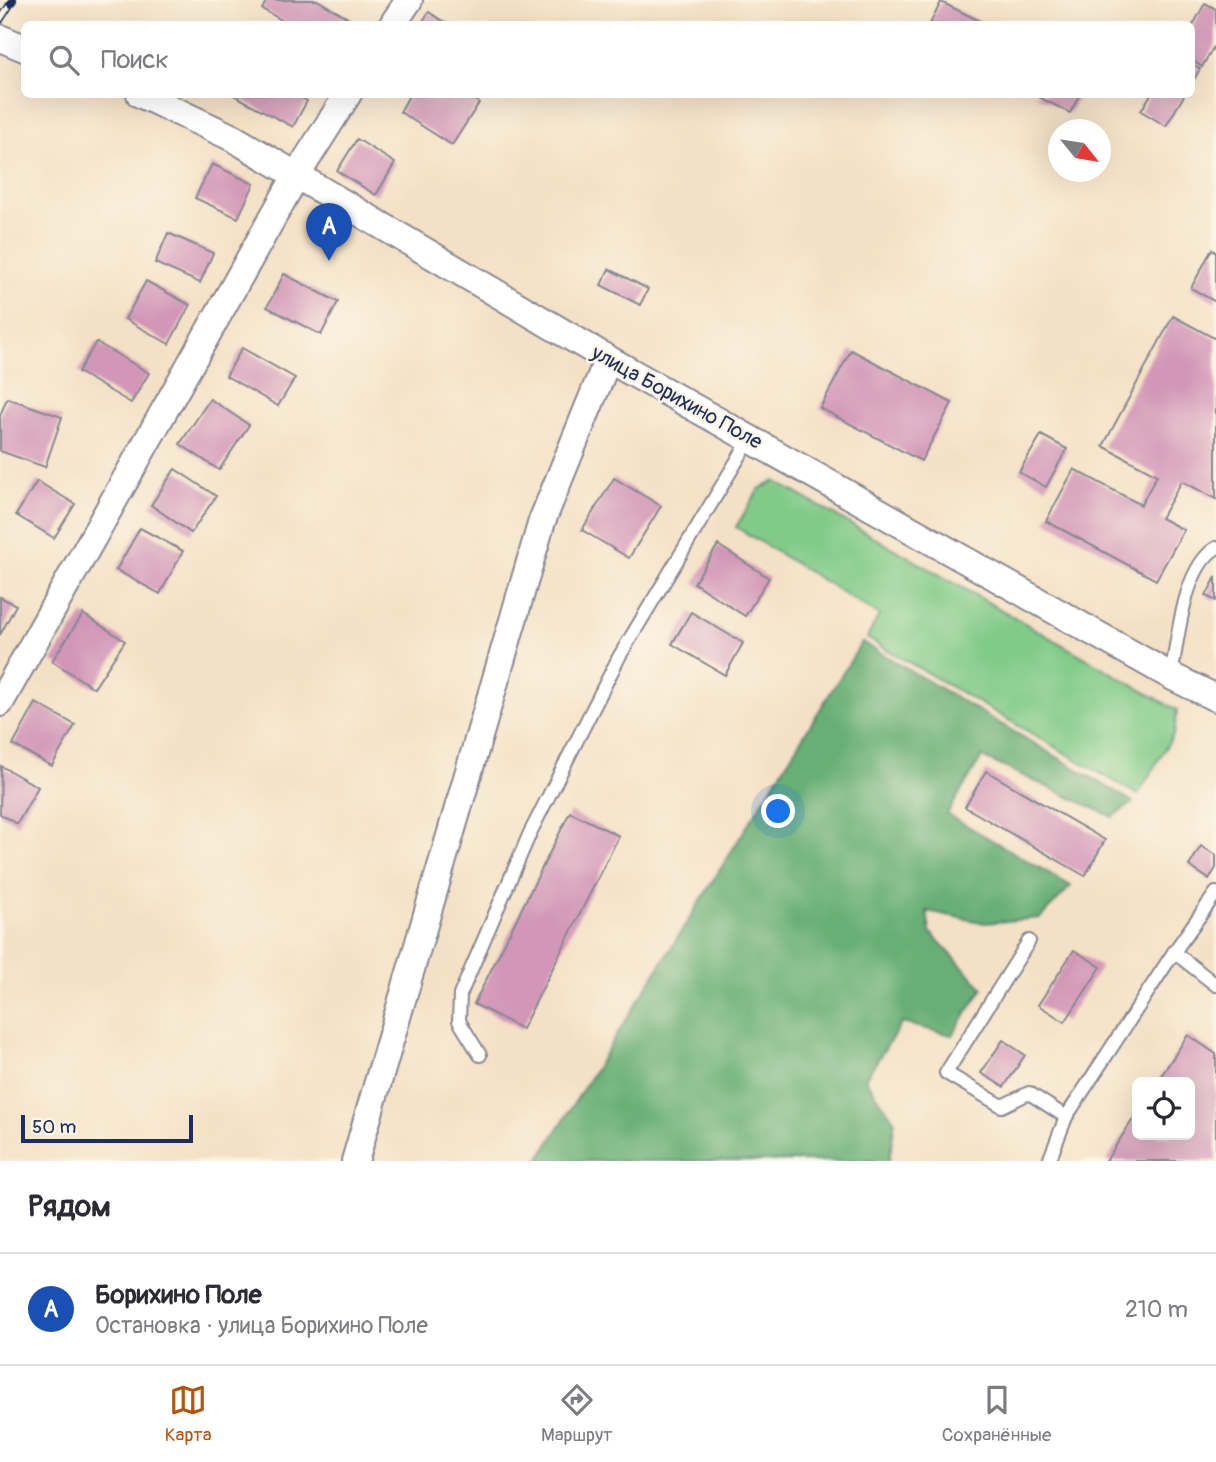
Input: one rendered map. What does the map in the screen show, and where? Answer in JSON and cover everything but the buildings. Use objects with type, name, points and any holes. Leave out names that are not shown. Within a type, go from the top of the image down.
[{"type":"street","points":[[395,21],[409,0]]},
{"type":"street","points":[[0,38],[21,47]]},
{"type":"street","name":"улица Борихино Поле","points":[[148,98],[233,138],[608,359],[1171,676],[1216,698]]},
{"type":"street","points":[[0,703],[296,176],[345,98]]},
{"type":"street","points":[[355,1161],[542,521],[608,359]]},
{"type":"lane","points":[[480,1055],[459,1021],[460,995],[530,833],[619,657],[750,439]]},
{"type":"lane","points":[[1171,676],[1187,592],[1206,554],[1216,548]]},
{"type":"lane","points":[[1049,1161],[1066,1117],[1216,892]]},
{"type":"lane","points":[[1029,941],[946,1073],[1002,1106],[1029,1093],[1066,1117]]},
{"type":"lane","points":[[1174,952],[1216,985]]},
{"type":"green space","points":[[775,481],[1177,710],[1174,733],[1138,795],[867,638],[879,615],[736,527],[759,489]]},
{"type":"green space","points":[[862,642],[1133,802],[1113,817],[982,757],[947,814],[1071,886],[1040,918],[985,923],[927,911],[930,932],[983,988],[952,1035],[902,1023],[865,1079],[895,1121],[889,1161],[538,1161]]},
{"type":"railway","points":[[0,20],[13,0]]},
{"type":"place","name":"Борихино Поле","points":[[329,261]]}]
